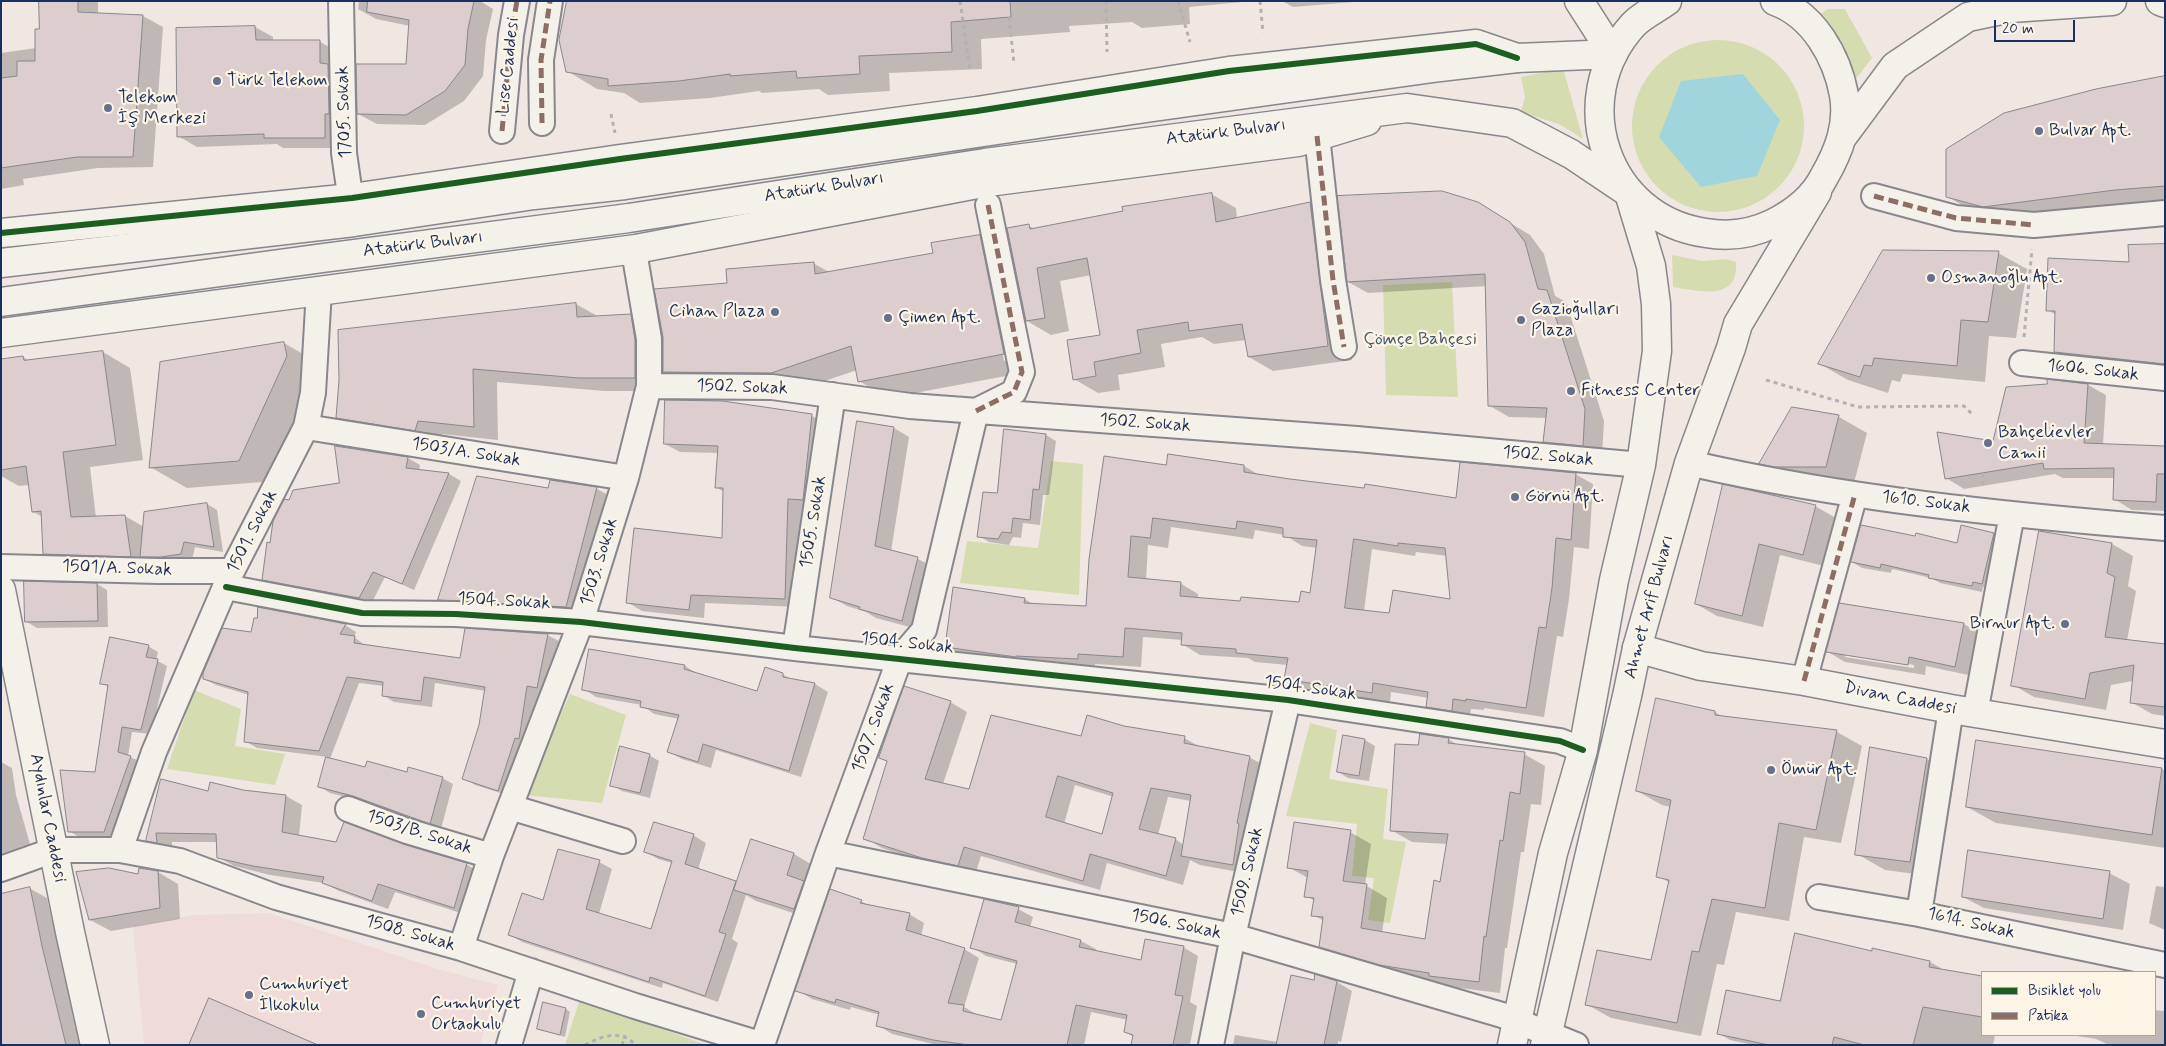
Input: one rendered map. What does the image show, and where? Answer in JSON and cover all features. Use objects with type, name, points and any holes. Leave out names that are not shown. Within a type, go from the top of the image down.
[{"type":"main road","points":[[1579,1],[1613,54]]},
{"type":"main road","points":[[1667,1],[1633,24],[1613,54],[1600,92],[1599,120],[1604,146],[1614,171],[1630,193],[1656,216],[1688,231],[1723,236],[1766,227],[1790,215],[1817,192]]},
{"type":"main road","points":[[1843,136],[1895,66],[1968,17],[2011,8],[2112,1]]},
{"type":"main road","points":[[2160,1],[2165,3]]},
{"type":"main road","points":[[1783,2],[1807,22],[1826,46],[1840,74],[1845,105],[1843,136]]},
{"type":"main road","name":"Atatürk Bulvarı","points":[[1,262],[353,210],[534,195],[625,185],[1155,106],[1424,69],[1517,58],[1613,54]]},
{"type":"main road","name":"Atatürk Bulvarı","points":[[1,302],[629,218],[985,163],[1407,108],[1512,123],[1572,154],[1630,193]]},
{"type":"main road","points":[[1,334],[636,249],[988,182],[1298,142],[1407,108]]},
{"type":"main road","name":"Ahmet Arif Bulvarı","points":[[1546,1039],[1637,648],[1690,463],[1738,324],[1817,192],[1843,136]]},
{"type":"main road","name":"Ahmet Arif Bulvarı","points":[[1515,1033],[1554,853],[1583,750],[1614,580],[1641,465],[1657,352],[1656,304],[1651,266],[1630,193]]},
{"type":"main road","points":[[1,233],[353,210]]},
{"type":"main road","name":"Aydınlar Caddesi","points":[[2,600],[95,1045]]},
{"type":"main road","name":"Divan Caddesi","points":[[1637,648],[1701,666],[1804,681],[1963,711],[2165,744]]},
{"type":"street","name":"1705. Sokak","points":[[341,1],[344,153],[353,210]]},
{"type":"street","name":"Lise Caddesi","points":[[502,131],[511,35],[517,1]]},
{"type":"street","points":[[542,123],[541,60],[550,1]]},
{"type":"street","points":[[1317,136],[1333,280],[1344,347]]},
{"type":"street","points":[[1874,196],[1956,218],[2034,225],[2165,213]]},
{"type":"street","points":[[976,411],[1014,392],[1022,372],[988,205]]},
{"type":"street","name":"1503. Sokak","points":[[461,948],[491,856],[581,622],[626,478],[649,386],[649,338],[636,263],[636,249]]},
{"type":"street","name":"1501. Sokak","points":[[120,850],[154,752],[229,579],[306,427],[313,393],[320,290]]},
{"type":"street","name":"1606. Sokak","points":[[2022,363],[2165,378]]},
{"type":"street","name":"1502. Sokak","points":[[649,386],[772,387],[910,406],[1357,439],[1641,465]]},
{"type":"street","name":"1505. Sokak","points":[[795,648],[833,395]]},
{"type":"street","name":"1507. Sokak","points":[[762,1045],[828,853],[900,658],[924,630],[976,411]]},
{"type":"street","name":"1503/A. Sokak","points":[[306,427],[626,478]]},
{"type":"street","name":"1610. Sokak","points":[[1690,463],[1747,476],[1855,494],[2012,514],[2165,528]]},
{"type":"street","points":[[1804,681],[1855,494]]},
{"type":"street","name":"1614. Sokak","points":[[2012,514],[1963,711],[1919,914],[2165,965]]},
{"type":"street","name":"1501/A. Sokak","points":[[1,567],[159,572],[229,579]]},
{"type":"street","name":"1504. Sokak","points":[[229,579],[362,613],[456,614],[581,622],[795,648],[1288,700],[1560,740],[1583,750]]},
{"type":"street","name":"1509. Sokak","points":[[1211,1045],[1233,936],[1288,700]]},
{"type":"street","points":[[510,807],[623,841]]},
{"type":"street","name":"1503/B. Sokak","points":[[348,810],[407,831],[491,856]]},
{"type":"street","name":"1508. Sokak","points":[[1,869],[54,850],[120,850],[180,861],[276,897],[461,948],[635,1006],[762,1045]]},
{"type":"street","name":"1506. Sokak","points":[[828,853],[1233,936],[1515,1033],[1576,1045]]},
{"type":"street","points":[[1819,897],[1919,914]]},
{"type":"street","points":[[508,1045],[532,972]]},
{"type":"path","points":[[960,1],[970,69]]},
{"type":"path","points":[[1106,1],[1107,52]]},
{"type":"path","points":[[1178,1],[1190,42]]},
{"type":"path","points":[[1260,1],[1263,33]]},
{"type":"path","points":[[1009,17],[1014,63]]},
{"type":"path","points":[[2022,363],[2034,225]]},
{"type":"path","points":[[1766,380],[1858,407],[1964,406],[1974,416]]},
{"type":"path","points":[[585,1045],[613,1035],[624,1036],[636,1045]]},
{"type":"shaded area","name":"Cumhuriyet İlkokulu","points":[[268,913],[441,970],[498,985],[480,1045],[144,1045],[133,926],[195,915]]},
{"type":"green space","points":[[1828,9],[1845,9],[1872,58],[1851,85],[1814,18]]},
{"type":"green space","points":[[1718,40],[1735,42],[1751,47],[1766,55],[1784,72],[1800,101],[1804,126],[1802,143],[1797,159],[1789,174],[1772,192],[1743,208],[1718,212],[1701,210],[1685,205],[1670,197],[1652,180],[1636,151],[1632,126],[1634,109],[1639,93],[1647,78],[1664,60],[1693,44]]},
{"type":"green space","points":[[1563,68],[1583,139],[1559,124],[1521,112],[1525,97],[1521,77]]},
{"type":"green space","points":[[1672,255],[1702,261],[1727,259],[1736,262],[1735,275],[1731,283],[1724,289],[1715,291],[1673,287]]},
{"type":"green space","name":"Çömçe Bahçesi","points":[[1452,282],[1458,397],[1386,395],[1383,285]]},
{"type":"green space","points":[[1051,461],[1083,464],[1079,595],[960,583],[967,541],[1038,548]]},
{"type":"green space","points":[[194,690],[241,709],[235,746],[285,754],[275,785],[167,769]]},
{"type":"green space","points":[[570,694],[626,715],[602,803],[525,795]]},
{"type":"green space","points":[[1310,723],[1337,730],[1329,779],[1388,789],[1383,839],[1406,842],[1390,923],[1368,920],[1374,878],[1352,876],[1357,824],[1286,816]]},
{"type":"green space","points":[[580,999],[706,1045],[565,1045]]},
{"type":"water","points":[[1743,74],[1780,120],[1757,176],[1701,187],[1659,137],[1681,81]]},
{"type":"building","points":[[39,1],[78,1],[78,12],[143,15],[133,157],[77,157],[1,168],[1,78],[17,76],[17,61],[35,61],[35,29],[39,29]]},
{"type":"building","points":[[368,1],[474,1],[468,29],[465,65],[445,91],[406,115],[357,114],[356,64],[406,64],[409,20],[367,12]]},
{"type":"building","points":[[567,1],[1010,1],[1011,17],[951,22],[952,52],[859,56],[860,74],[797,78],[796,71],[730,76],[730,74],[679,81],[608,86],[608,79],[566,72],[559,40]]},
{"type":"building","points":[[255,26],[256,40],[320,40],[320,63],[328,64],[329,114],[325,114],[325,138],[264,138],[264,134],[177,137],[176,28]]},
{"type":"building","name":"Bulvar Apt.","points":[[2165,76],[2165,186],[2115,190],[1983,207],[1946,197],[1946,149],[2004,113],[2096,89]]},
{"type":"building","points":[[1442,191],[1478,202],[1510,222],[1525,242],[1538,289],[1547,290],[1585,409],[1583,446],[1543,442],[1547,408],[1488,406],[1485,274],[1347,282],[1337,196]]},
{"type":"building","points":[[1212,193],[1216,222],[1310,202],[1328,346],[1248,357],[1242,324],[1189,331],[1188,322],[1137,330],[1141,353],[1094,362],[1096,376],[1073,380],[1067,340],[1100,335],[1087,258],[1037,268],[1045,318],[1026,321],[1007,228],[1029,224],[1030,229],[1123,211],[1122,207]]},
{"type":"building","points":[[980,235],[1004,354],[858,382],[851,346],[771,373],[663,372],[663,337],[654,289],[727,283],[726,269],[814,262],[815,274],[933,253],[931,243]]},
{"type":"building","points":[[2165,244],[2165,364],[2054,352],[2055,311],[2046,311],[2048,258],[2129,262],[2128,245]]},
{"type":"building","points":[[1883,250],[1999,251],[1988,322],[1961,320],[1957,366],[1874,358],[1872,366],[1864,365],[1860,377],[1818,364]]},
{"type":"building","points":[[576,303],[577,317],[631,314],[635,340],[635,378],[579,378],[473,369],[474,427],[418,421],[415,431],[336,418],[339,380],[338,330]]},
{"type":"building","points":[[284,342],[287,356],[239,461],[149,468],[160,362]]},
{"type":"building","points":[[103,351],[116,445],[63,452],[71,517],[125,515],[131,557],[43,554],[41,511],[32,512],[26,466],[1,470],[1,359],[23,356],[24,360]]},
{"type":"building","points":[[2047,379],[2088,384],[2084,443],[2165,446],[2165,474],[2157,474],[2156,502],[2113,500],[2114,468],[2044,469],[2043,463],[1945,479],[1937,432],[1993,441],[2006,387],[2047,384]]},
{"type":"building","points":[[665,400],[723,401],[812,414],[803,500],[788,499],[785,599],[691,595],[689,610],[626,603],[634,528],[722,538],[723,488],[715,488],[718,446],[664,444]]},
{"type":"building","points":[[1792,407],[1839,415],[1826,467],[1774,467],[1759,464]]},
{"type":"building","points":[[857,421],[894,427],[875,546],[918,557],[902,621],[859,609],[860,607],[830,598]]},
{"type":"building","points":[[1004,429],[1046,434],[1039,490],[1033,489],[1030,520],[1013,518],[1011,533],[1002,532],[998,539],[977,537],[983,492],[997,493]]},
{"type":"building","points":[[335,446],[408,457],[406,468],[449,473],[402,584],[373,572],[359,598],[262,580],[267,542],[270,543],[273,521],[284,499],[289,500],[293,490],[339,483]]},
{"type":"building","points":[[1168,454],[1244,465],[1244,472],[1364,488],[1365,484],[1456,498],[1460,462],[1576,473],[1571,540],[1556,538],[1552,588],[1546,628],[1539,627],[1526,708],[1466,699],[1466,701],[1453,699],[1452,711],[1426,707],[1428,692],[1373,683],[1372,693],[1284,679],[1288,658],[1236,653],[1236,649],[1181,645],[1182,633],[1125,628],[1123,657],[1078,654],[1078,659],[1016,657],[945,647],[953,587],[1025,598],[1024,603],[1086,606],[1089,559],[1104,456],[1166,465]],"holes":[[[1153,518],[1236,529],[1237,521],[1283,528],[1283,537],[1317,540],[1310,593],[1301,591],[1299,602],[1241,597],[1240,601],[1180,596],[1181,582],[1128,577],[1131,536],[1150,538]],[[1354,539],[1398,546],[1398,543],[1445,548],[1450,599],[1393,590],[1389,613],[1345,608]]]},
{"type":"building","points":[[477,476],[548,488],[550,480],[597,487],[566,607],[438,600]]},
{"type":"building","points":[[1723,484],[1816,505],[1803,555],[1759,544],[1742,616],[1695,604]]},
{"type":"building","points":[[207,503],[214,547],[184,542],[181,554],[161,557],[140,557],[144,512]]},
{"type":"building","points":[[1861,525],[1915,536],[1916,533],[1957,543],[1961,525],[1994,533],[1982,584],[1973,582],[1972,586],[1928,578],[1929,575],[1881,564],[1880,568],[1851,562]]},
{"type":"building","name":"Birnur Apt.","points":[[2039,531],[2112,543],[2107,573],[2115,577],[2105,637],[2165,644],[2165,707],[2130,703],[2134,665],[2090,673],[2085,699],[2011,686]]},
{"type":"building","points":[[24,581],[97,583],[98,621],[25,622]]},
{"type":"building","points":[[1839,603],[1964,623],[1955,667],[1909,657],[1908,665],[1826,652]]},
{"type":"building","points":[[258,607],[346,624],[340,634],[355,636],[354,643],[460,658],[465,628],[548,634],[537,688],[527,686],[519,739],[515,738],[498,791],[462,779],[479,725],[485,687],[424,677],[421,701],[382,696],[383,682],[347,677],[319,751],[244,742],[248,692],[203,679],[203,673],[222,628],[251,632],[254,618],[257,618]]},
{"type":"building","points":[[110,637],[149,645],[146,657],[158,659],[157,664],[141,730],[122,727],[118,752],[131,756],[104,832],[68,832],[60,770],[95,772],[108,685],[100,684]]},
{"type":"building","points":[[589,649],[685,665],[684,669],[757,691],[765,667],[783,673],[783,677],[815,683],[789,771],[703,744],[698,762],[667,752],[679,715],[640,707],[641,701],[582,690]]},
{"type":"building","points":[[904,686],[951,701],[925,779],[969,789],[991,715],[1081,736],[1087,715],[1124,726],[1185,736],[1184,743],[1250,756],[1237,823],[1239,824],[1233,865],[1181,856],[1191,795],[1151,788],[1139,829],[1176,838],[1166,876],[1090,854],[1083,881],[964,847],[958,866],[922,858],[863,839],[887,761],[879,758]],"holes":[[[1058,776],[1113,793],[1102,834],[1046,817]]]},
{"type":"building","points":[[1656,698],[1715,711],[1715,715],[1837,730],[1816,830],[1779,823],[1765,908],[1712,899],[1699,952],[1692,951],[1677,1023],[1585,1005],[1597,950],[1651,960],[1669,880],[1656,877],[1671,800],[1636,791]]},
{"type":"building","points":[[1420,734],[1449,738],[1448,743],[1525,752],[1520,794],[1510,792],[1503,841],[1500,840],[1486,937],[1484,936],[1479,982],[1429,976],[1429,973],[1379,965],[1319,947],[1323,917],[1311,916],[1314,898],[1304,897],[1308,871],[1287,868],[1294,822],[1351,830],[1343,881],[1367,884],[1361,928],[1425,939],[1434,880],[1440,882],[1448,834],[1390,831],[1395,744],[1418,745]]},
{"type":"building","points":[[1343,735],[1365,739],[1359,776],[1337,772]]},
{"type":"building","points":[[1976,740],[2162,768],[2152,835],[1966,807]]},
{"type":"building","points":[[620,746],[650,754],[640,793],[610,786]]},
{"type":"building","points":[[1870,747],[1927,758],[1910,862],[1855,855]]},
{"type":"building","points":[[326,757],[365,767],[367,761],[407,772],[408,767],[443,777],[430,824],[353,796],[318,787]]},
{"type":"building","points":[[161,779],[208,791],[210,782],[243,790],[286,795],[282,832],[336,842],[344,822],[403,844],[467,863],[454,908],[378,884],[372,901],[322,883],[324,877],[253,866],[217,858],[216,834],[156,833],[157,843],[146,841]]},
{"type":"building","points":[[654,822],[694,834],[685,864],[736,881],[719,932],[726,934],[705,996],[650,977],[649,982],[508,935],[522,893],[543,900],[558,849],[600,860],[586,909],[651,929],[672,861],[644,852]]},
{"type":"building","points":[[751,839],[794,853],[787,875],[804,881],[794,909],[734,890]]},
{"type":"building","points":[[1968,850],[2110,871],[2103,919],[1962,897]]},
{"type":"building","points":[[109,868],[138,874],[139,868],[158,871],[160,908],[89,920],[76,872]]},
{"type":"building","points":[[30,887],[66,1045],[1,1045],[1,894]]},
{"type":"building","points":[[830,889],[862,900],[860,903],[910,913],[906,930],[965,948],[948,1003],[964,1005],[963,1011],[1001,1020],[1017,961],[970,948],[984,899],[1019,907],[1015,922],[1081,940],[1079,947],[1141,960],[1145,939],[1184,946],[1175,995],[1183,996],[1173,1045],[1131,1045],[1133,1035],[1124,1032],[1127,1015],[1076,1005],[1067,1045],[969,1045],[933,1040],[876,1026],[879,1012],[836,999],[835,1003],[795,991]]},
{"type":"building","points":[[1795,933],[1872,951],[1872,948],[1930,961],[1929,967],[1981,976],[1981,1017],[1923,1007],[1913,1045],[1864,1045],[1834,1037],[1832,1045],[1769,1045],[1717,1034],[1726,990],[1780,1001]]},
{"type":"building","points":[[1315,974],[1337,981],[1324,1045],[1276,1045],[1291,975],[1314,980]]},
{"type":"building","points":[[209,998],[318,1045],[189,1045]]},
{"type":"building","points":[[543,1002],[566,1008],[560,1035],[537,1029]]},
{"type":"marked path","points":[[502,131],[511,35],[517,1]]},
{"type":"marked path","points":[[542,123],[541,60],[550,1]]},
{"type":"marked path","points":[[1317,136],[1333,280],[1344,347]]},
{"type":"marked path","points":[[1874,196],[1956,218],[2034,225]]},
{"type":"marked path","points":[[976,411],[1014,392],[1022,372],[988,205]]},
{"type":"marked path","points":[[1804,681],[1855,494]]},
{"type":"cycle path","points":[[1,233],[352,198],[620,159],[977,111],[1229,71],[1476,44],[1517,58]]},
{"type":"cycle path","points":[[226,587],[362,613],[456,614],[581,622],[795,648],[1288,700],[1560,741],[1583,750]]},
{"type":"place","name":"Türk Telekom","points":[[217,81]]},
{"type":"place","name":"Telekom İş Merkezi","points":[[108,108]]},
{"type":"place","name":"Bulvar Apt.","points":[[2039,131]]},
{"type":"place","name":"Osmanoğlu Apt.","points":[[1931,278]]},
{"type":"place","name":"Cihan Plaza","points":[[775,312]]},
{"type":"place","name":"Çimen Apt.","points":[[888,318]]},
{"type":"place","name":"Gazioğulları Plaza","points":[[1521,320]]},
{"type":"place","name":"Fitness Center","points":[[1571,391]]},
{"type":"place","name":"Bahçelievler Camii","points":[[1988,443]]},
{"type":"place","name":"Görnü Apt.","points":[[1515,497]]},
{"type":"place","name":"Birnur Apt.","points":[[2065,624]]},
{"type":"place","name":"Ömür Apt.","points":[[1771,770]]},
{"type":"place","name":"Cumhuriyet İlkokulu","points":[[249,995]]},
{"type":"place","name":"Cumhuriyet Ortaokulu","points":[[421,1014]]}]
